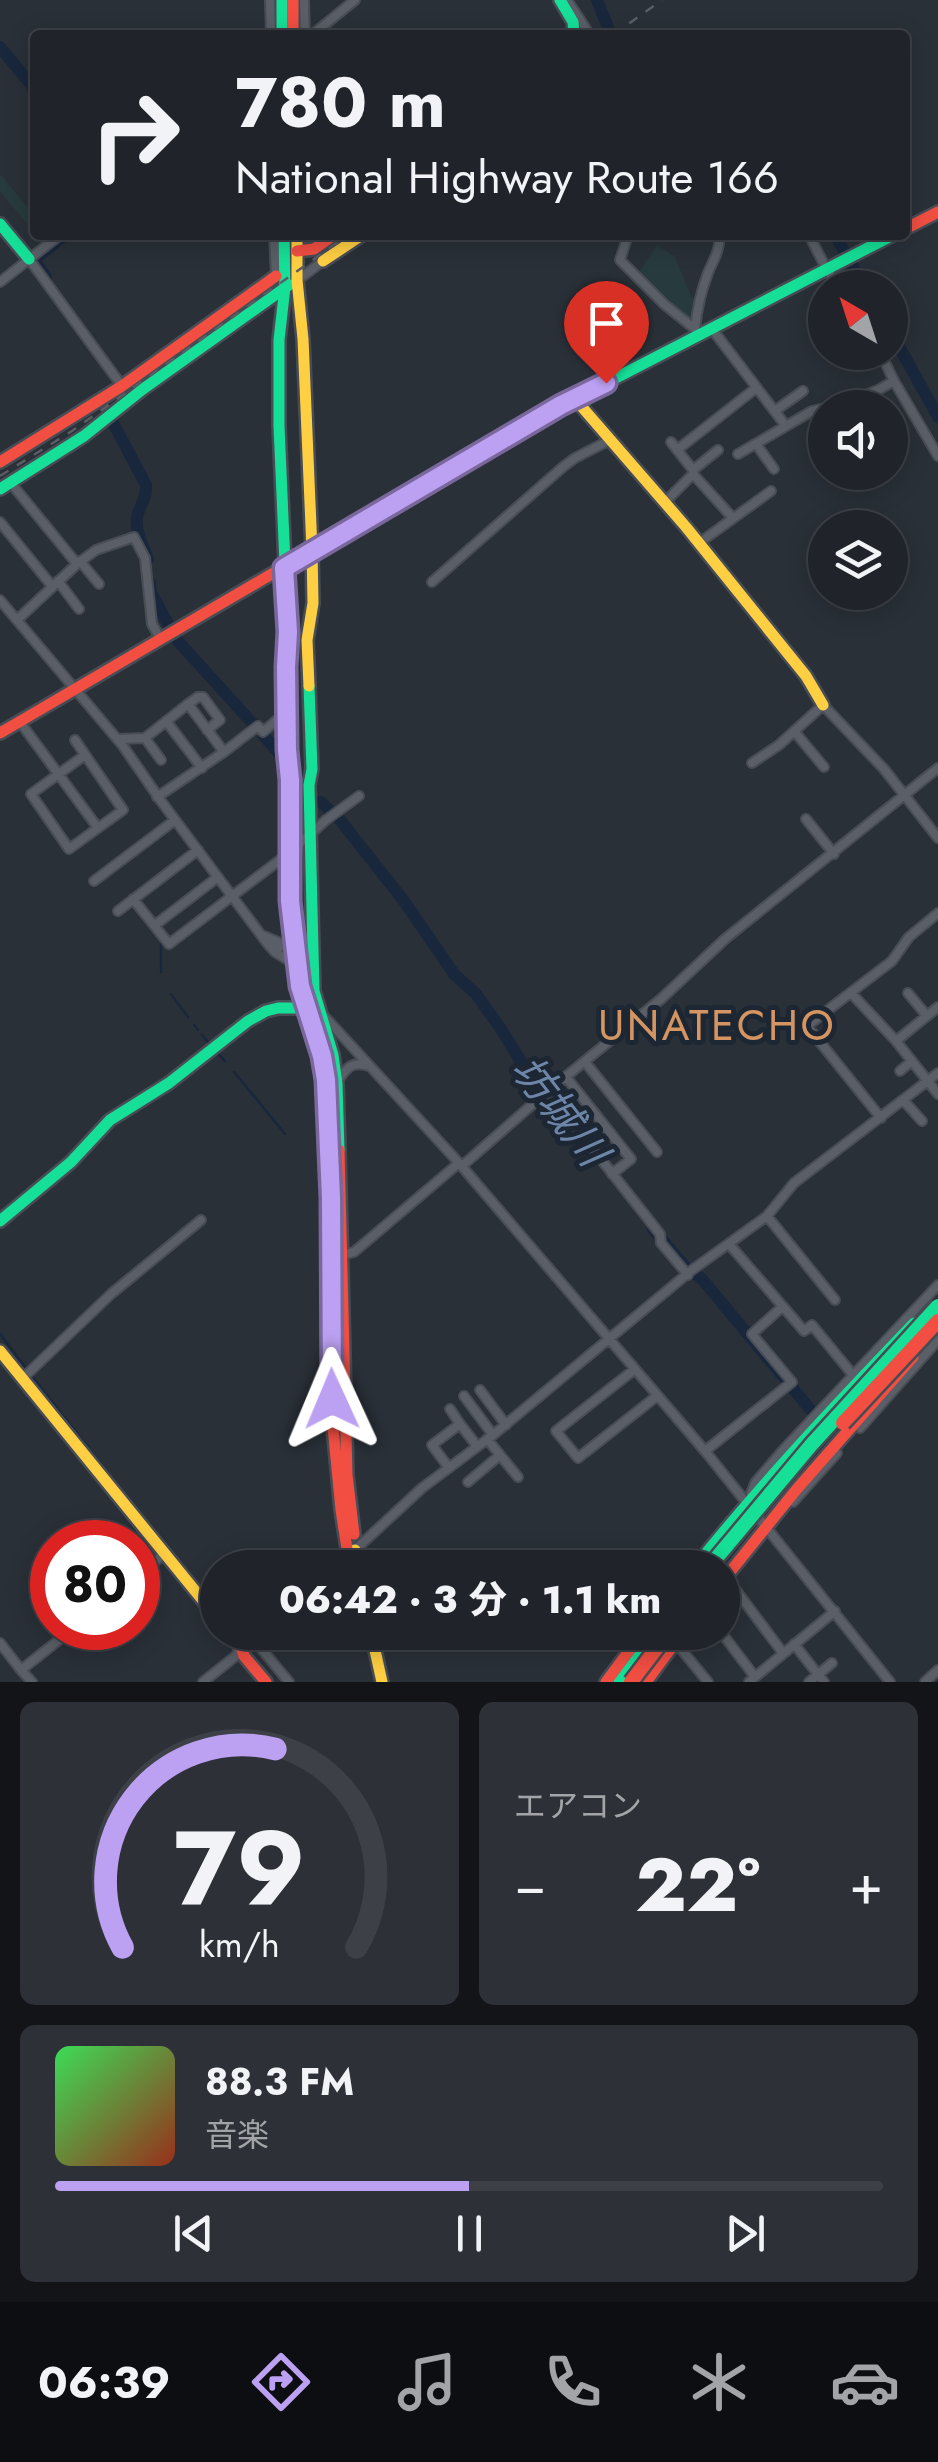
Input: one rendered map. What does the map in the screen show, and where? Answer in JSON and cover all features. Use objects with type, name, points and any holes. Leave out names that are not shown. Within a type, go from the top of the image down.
[{"type":"main road","points":[[282,0],[282,30]]},
{"type":"main road","points":[[292,0],[293,30]]},
{"type":"main road","points":[[563,0],[573,30]]},
{"type":"main road","points":[[910,226],[938,212]]},
{"type":"main road","points":[[0,224],[29,259]]},
{"type":"main road","points":[[284,240],[279,426],[288,632],[290,901],[300,986],[333,1055],[337,1084],[352,1550]]},
{"type":"main road","points":[[5,485],[84,436],[286,279],[302,244],[314,249],[327,240]]},
{"type":"main road","points":[[323,261],[354,240]]},
{"type":"main road","points":[[0,733],[575,399],[883,240]]},
{"type":"main road","points":[[0,462],[286,279]]},
{"type":"main road","points":[[286,279],[303,340],[313,602],[307,640],[312,769],[312,1010],[326,1080],[332,1427],[340,1510],[350,1550]]},
{"type":"main road","points":[[575,399],[699,543],[806,676],[823,705]]},
{"type":"main road","points":[[71,416],[84,436]]},
{"type":"main road","points":[[234,598],[270,586],[285,597]]},
{"type":"main road","points":[[286,687],[308,686]]},
{"type":"main road","points":[[0,1220],[71,1162],[110,1120],[179,1075],[248,1021],[266,1010],[312,1010]]},
{"type":"main road","points":[[709,1550],[875,1362],[938,1304]]},
{"type":"main road","points":[[723,1550],[938,1304]]},
{"type":"main road","points":[[740,1557],[938,1325]]},
{"type":"main road","points":[[740,1554],[818,1451],[938,1325]]},
{"type":"main road","points":[[0,1351],[26,1375],[200,1597]]},
{"type":"main road","points":[[244,1650],[244,1656],[266,1682]]},
{"type":"main road","points":[[367,1650],[374,1682]]},
{"type":"main road","points":[[375,1650],[382,1682]]},
{"type":"main road","points":[[606,1682],[630,1650]]},
{"type":"main road","points":[[619,1682],[653,1650]]},
{"type":"main road","points":[[631,1682],[657,1650]]},
{"type":"main road","points":[[646,1682],[662,1650]]},
{"type":"street","points":[[270,0],[271,30]]},
{"type":"street","points":[[304,0],[310,30]]},
{"type":"street","points":[[315,30],[355,0]]},
{"type":"street","points":[[563,0],[586,30]]},
{"type":"street","points":[[0,282],[54,240]]},
{"type":"street","points":[[275,240],[286,279],[323,261]]},
{"type":"street","points":[[626,240],[620,260],[664,304],[702,331],[776,410],[786,426]]},
{"type":"street","points":[[702,331],[707,276],[719,240]]},
{"type":"street","points":[[812,240],[826,268]]},
{"type":"street","points":[[29,259],[121,386]]},
{"type":"street","points":[[889,370],[938,456]]},
{"type":"street","points":[[878,390],[894,381]]},
{"type":"street","points":[[732,516],[674,446],[756,388]]},
{"type":"street","points":[[776,410],[803,390]]},
{"type":"street","points":[[98,400],[105,418]]},
{"type":"street","points":[[738,454],[808,414]]},
{"type":"street","points":[[432,582],[564,466],[610,440]]},
{"type":"street","points":[[756,444],[774,470]]},
{"type":"street","points":[[665,502],[718,450]]},
{"type":"street","points":[[5,485],[99,584]]},
{"type":"street","points":[[699,543],[771,490]]},
{"type":"street","points":[[0,522],[79,609]]},
{"type":"street","points":[[17,620],[96,550],[134,537],[145,558],[152,624],[161,640]]},
{"type":"street","points":[[0,600],[118,739],[275,952],[298,967]]},
{"type":"street","points":[[118,739],[145,738],[198,697],[203,697],[220,720],[207,730]]},
{"type":"street","points":[[188,704],[224,752]]},
{"type":"street","points":[[752,764],[823,705],[884,769],[938,838]]},
{"type":"street","points":[[158,797],[258,726],[263,732],[287,712]]},
{"type":"street","points":[[166,721],[202,768]]},
{"type":"street","points":[[20,722],[98,828]]},
{"type":"street","points":[[794,731],[824,768]]},
{"type":"street","points":[[145,738],[162,760]]},
{"type":"street","points":[[75,740],[123,810],[69,850],[31,794],[85,756]]},
{"type":"street","points":[[342,1255],[354,1252],[661,999],[725,940],[938,768]]},
{"type":"street","points":[[133,899],[167,941],[289,853],[359,796]]},
{"type":"street","points":[[806,819],[834,854]]},
{"type":"street","points":[[94,881],[174,820]]},
{"type":"street","points":[[118,911],[198,850]]},
{"type":"street","points":[[155,925],[218,877]]},
{"type":"street","points":[[881,1118],[806,1026],[892,960],[909,937],[938,913]]},
{"type":"street","points":[[851,992],[938,1094]]},
{"type":"street","points":[[908,992],[927,1016]]},
{"type":"street","points":[[896,1041],[938,1007]]},
{"type":"street","points":[[312,1010],[373,1067],[460,1164],[748,1502],[771,1522],[890,1682]]},
{"type":"street","points":[[900,1070],[912,1061]]},
{"type":"street","points":[[585,1062],[656,1152]]},
{"type":"street","points":[[337,1084],[353,1064],[373,1067]]},
{"type":"street","points":[[362,1550],[394,1512],[690,1273],[767,1216],[794,1183],[938,1073]]},
{"type":"street","points":[[566,1078],[630,1158],[612,1174]]},
{"type":"street","points":[[545,1094],[690,1273]]},
{"type":"street","points":[[904,1100],[922,1122]]},
{"type":"street","points":[[767,1216],[835,1300]]},
{"type":"street","points":[[26,1375],[111,1294],[201,1220]]},
{"type":"street","points":[[728,1244],[804,1331],[812,1324],[853,1375]]},
{"type":"street","points":[[748,1502],[755,1484],[938,1286]]},
{"type":"street","points":[[705,1451],[792,1382],[752,1334],[782,1307]]},
{"type":"street","points":[[771,1522],[802,1495],[938,1340]]},
{"type":"street","points":[[635,1369],[556,1431],[578,1458],[657,1396]]},
{"type":"street","points":[[480,1390],[506,1425]]},
{"type":"street","points":[[464,1396],[518,1477]]},
{"type":"street","points":[[450,1410],[477,1446]]},
{"type":"street","points":[[449,1468],[432,1445],[460,1424]]},
{"type":"street","points":[[468,1482],[500,1455]]},
{"type":"street","points":[[160,1557],[164,1554]]},
{"type":"street","points":[[740,1598],[783,1653]]},
{"type":"street","points":[[755,1677],[836,1612]]},
{"type":"street","points":[[0,1643],[32,1682]]},
{"type":"street","points":[[794,1644],[821,1678]]},
{"type":"street","points":[[21,1670],[46,1650]]},
{"type":"street","points":[[203,1682],[238,1650]]},
{"type":"street","points":[[257,1650],[288,1682]]},
{"type":"street","points":[[683,1650],[708,1682]]},
{"type":"street","points":[[735,1650],[755,1677],[770,1682]]},
{"type":"street","points":[[809,1682],[821,1678],[832,1663]]},
{"type":"street","points":[[924,1682],[938,1670]]},
{"type":"green space","points":[[0,174],[30,210],[30,228],[0,191]]},
{"type":"green space","points":[[657,245],[675,257],[696,301],[691,308],[695,313],[684,324],[634,280]]},
{"type":"waterway","points":[[597,0],[609,30]]},
{"type":"waterway","name":"坊城川","points":[[0,47],[30,84]]},
{"type":"waterway","name":"坊城川","points":[[46,277],[36,258],[59,240]]},
{"type":"waterway","points":[[838,240],[855,270]]},
{"type":"waterway","points":[[908,363],[938,417]]},
{"type":"waterway","name":"坊城川","points":[[111,419],[146,485],[137,522],[148,559]]},
{"type":"waterway","name":"坊城川","points":[[150,583],[169,626]]},
{"type":"waterway","name":"坊城川","points":[[177,640],[255,726]]},
{"type":"waterway","name":"坊城川","points":[[263,735],[277,751]]},
{"type":"waterway","name":"坊城川","points":[[321,802],[404,901],[454,974],[476,994],[536,1086],[590,1151]]},
{"type":"waterway","points":[[231,892],[273,861]]},
{"type":"waterway","points":[[161,943],[161,972]]},
{"type":"waterway","points":[[171,994],[188,1017]]},
{"type":"waterway","points":[[194,1025],[198,1030]]},
{"type":"waterway","points":[[202,1035],[208,1042]]},
{"type":"waterway","points":[[218,1054],[225,1061]]},
{"type":"waterway","points":[[234,1072],[285,1134]]},
{"type":"waterway","name":"坊城川","points":[[653,1229],[686,1268],[702,1279],[810,1409]]},
{"type":"waterway","points":[[0,1334],[26,1368]]},
{"type":"waterway","points":[[31,1375],[128,1498]]},
{"type":"waterway","points":[[272,1667],[284,1682]]},
{"type":"railway","points":[[620,30],[662,0]]},
{"type":"railway","points":[[0,476],[72,431],[341,240]]},
{"type":"traffic: fast","points":[[282,0],[282,30]]},
{"type":"traffic: fast","points":[[560,0],[574,30]]},
{"type":"traffic: fast","points":[[0,224],[29,259]]},
{"type":"traffic: fast","points":[[284,240],[279,426],[288,632],[290,901],[299,986],[322,1056],[330,1169]]},
{"type":"traffic: fast","points":[[538,418],[883,240]]},
{"type":"traffic: fast","points":[[0,489],[84,436],[289,285]]},
{"type":"traffic: fast","points":[[309,686],[314,991],[333,1055],[339,1150]]},
{"type":"traffic: fast","points":[[0,1221],[71,1162],[110,1120],[169,1083],[248,1021],[278,1008],[311,1008]]},
{"type":"traffic: fast","points":[[723,1550],[811,1445],[938,1306]]},
{"type":"traffic: fast","points":[[709,1550],[801,1443],[914,1323]]},
{"type":"traffic: fast","points":[[619,1682],[643,1650]]},
{"type":"traffic: slow","points":[[297,240],[312,550],[313,603],[307,640],[309,686]]},
{"type":"traffic: slow","points":[[323,261],[354,240]]},
{"type":"traffic: slow","points":[[575,399],[686,527],[806,676],[823,705]]},
{"type":"traffic: slow","points":[[0,1351],[200,1597]]},
{"type":"traffic: slow","points":[[375,1650],[382,1682]]},
{"type":"traffic: jam","points":[[293,0],[293,30]]},
{"type":"traffic: jam","points":[[910,226],[938,212]]},
{"type":"traffic: jam","points":[[297,251],[314,249],[327,240]]},
{"type":"traffic: jam","points":[[0,462],[122,386],[276,276]]},
{"type":"traffic: jam","points":[[0,733],[538,418]]},
{"type":"traffic: jam","points":[[339,1150],[347,1475],[354,1534]]},
{"type":"traffic: jam","points":[[330,1169],[333,1427],[347,1550]]},
{"type":"traffic: jam","points":[[843,1423],[938,1321]]},
{"type":"traffic: jam","points":[[740,1560],[913,1357]]},
{"type":"traffic: jam","points":[[242,1650],[266,1682]]},
{"type":"traffic: jam","points":[[606,1682],[630,1650]]},
{"type":"traffic: jam","points":[[631,1682],[655,1650]]},
{"type":"traffic: jam","points":[[646,1682],[670,1650]]},
{"type":"district","name":"UNATECHO","points":[[717,1025]]},
{"type":"route","points":[[332,1399],[326,1080],[300,986],[290,901],[284,568],[561,405],[606,383]]}]
